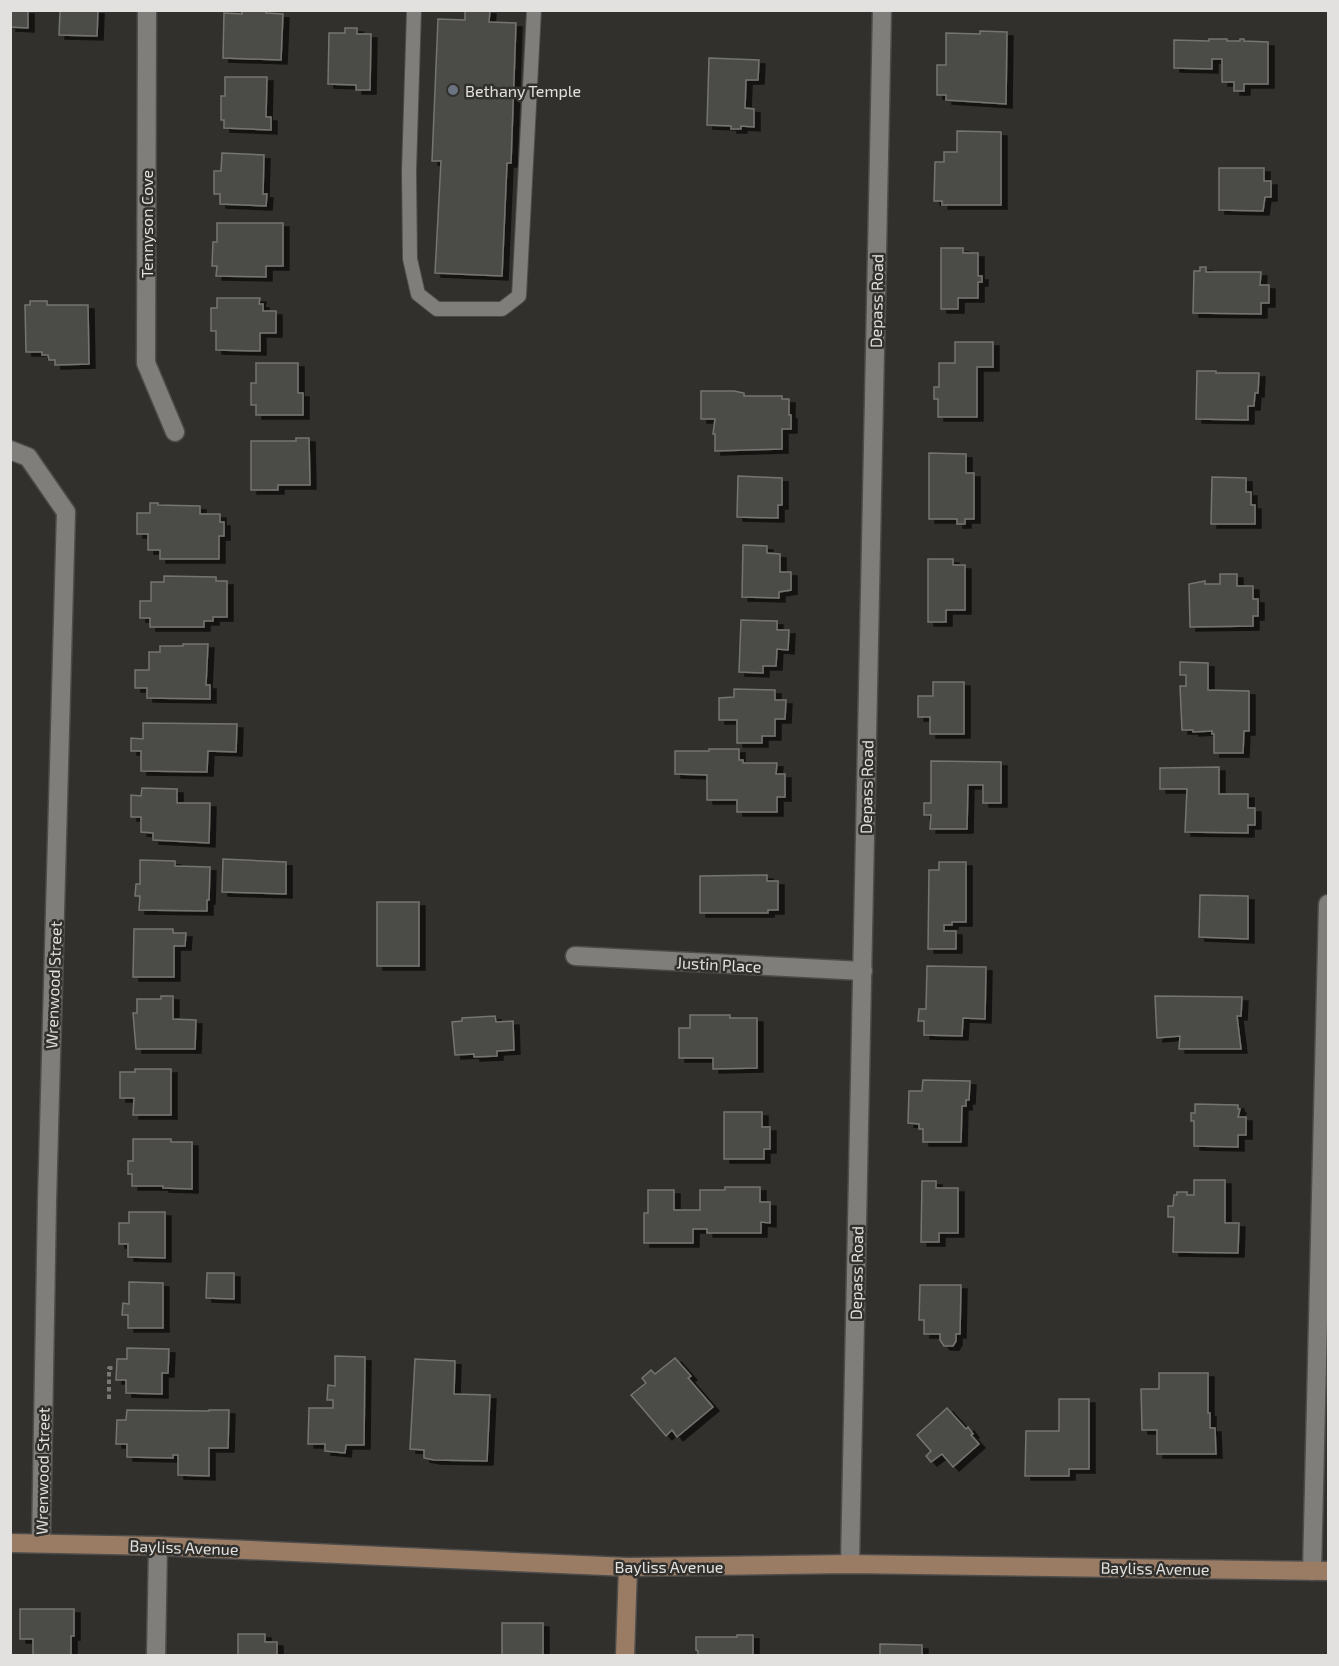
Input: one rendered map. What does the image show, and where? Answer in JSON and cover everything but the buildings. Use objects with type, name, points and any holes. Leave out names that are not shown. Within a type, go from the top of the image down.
[{"type":"street","name":"Tennyson Cove","points":[[147,10],[146,363],[175,432]]},
{"type":"street","name":"Depass Road","points":[[850,1564],[882,10]]},
{"type":"street","name":"Wrenwood Street","points":[[10,450],[28,457],[66,512],[47,1202],[41,1543]]},
{"type":"street","points":[[1320,1571],[1329,904]]},
{"type":"street","name":"Justin Place","points":[[575,957],[862,971]]},
{"type":"street","name":"Bayliss Avenue","points":[[10,1543],[158,1546],[628,1567],[850,1564],[1320,1571]]},
{"type":"street","points":[[156,1656],[158,1546]]},
{"type":"street","points":[[625,1656],[628,1567]]},
{"type":"lane","points":[[414,10],[409,171],[410,259],[418,294],[437,309],[501,309],[519,296],[534,10]]},
{"type":"path","points":[[109,1399],[109,1368],[115,1368]]},
{"type":"place","name":"Bethany Temple","points":[[453,90]]}]
